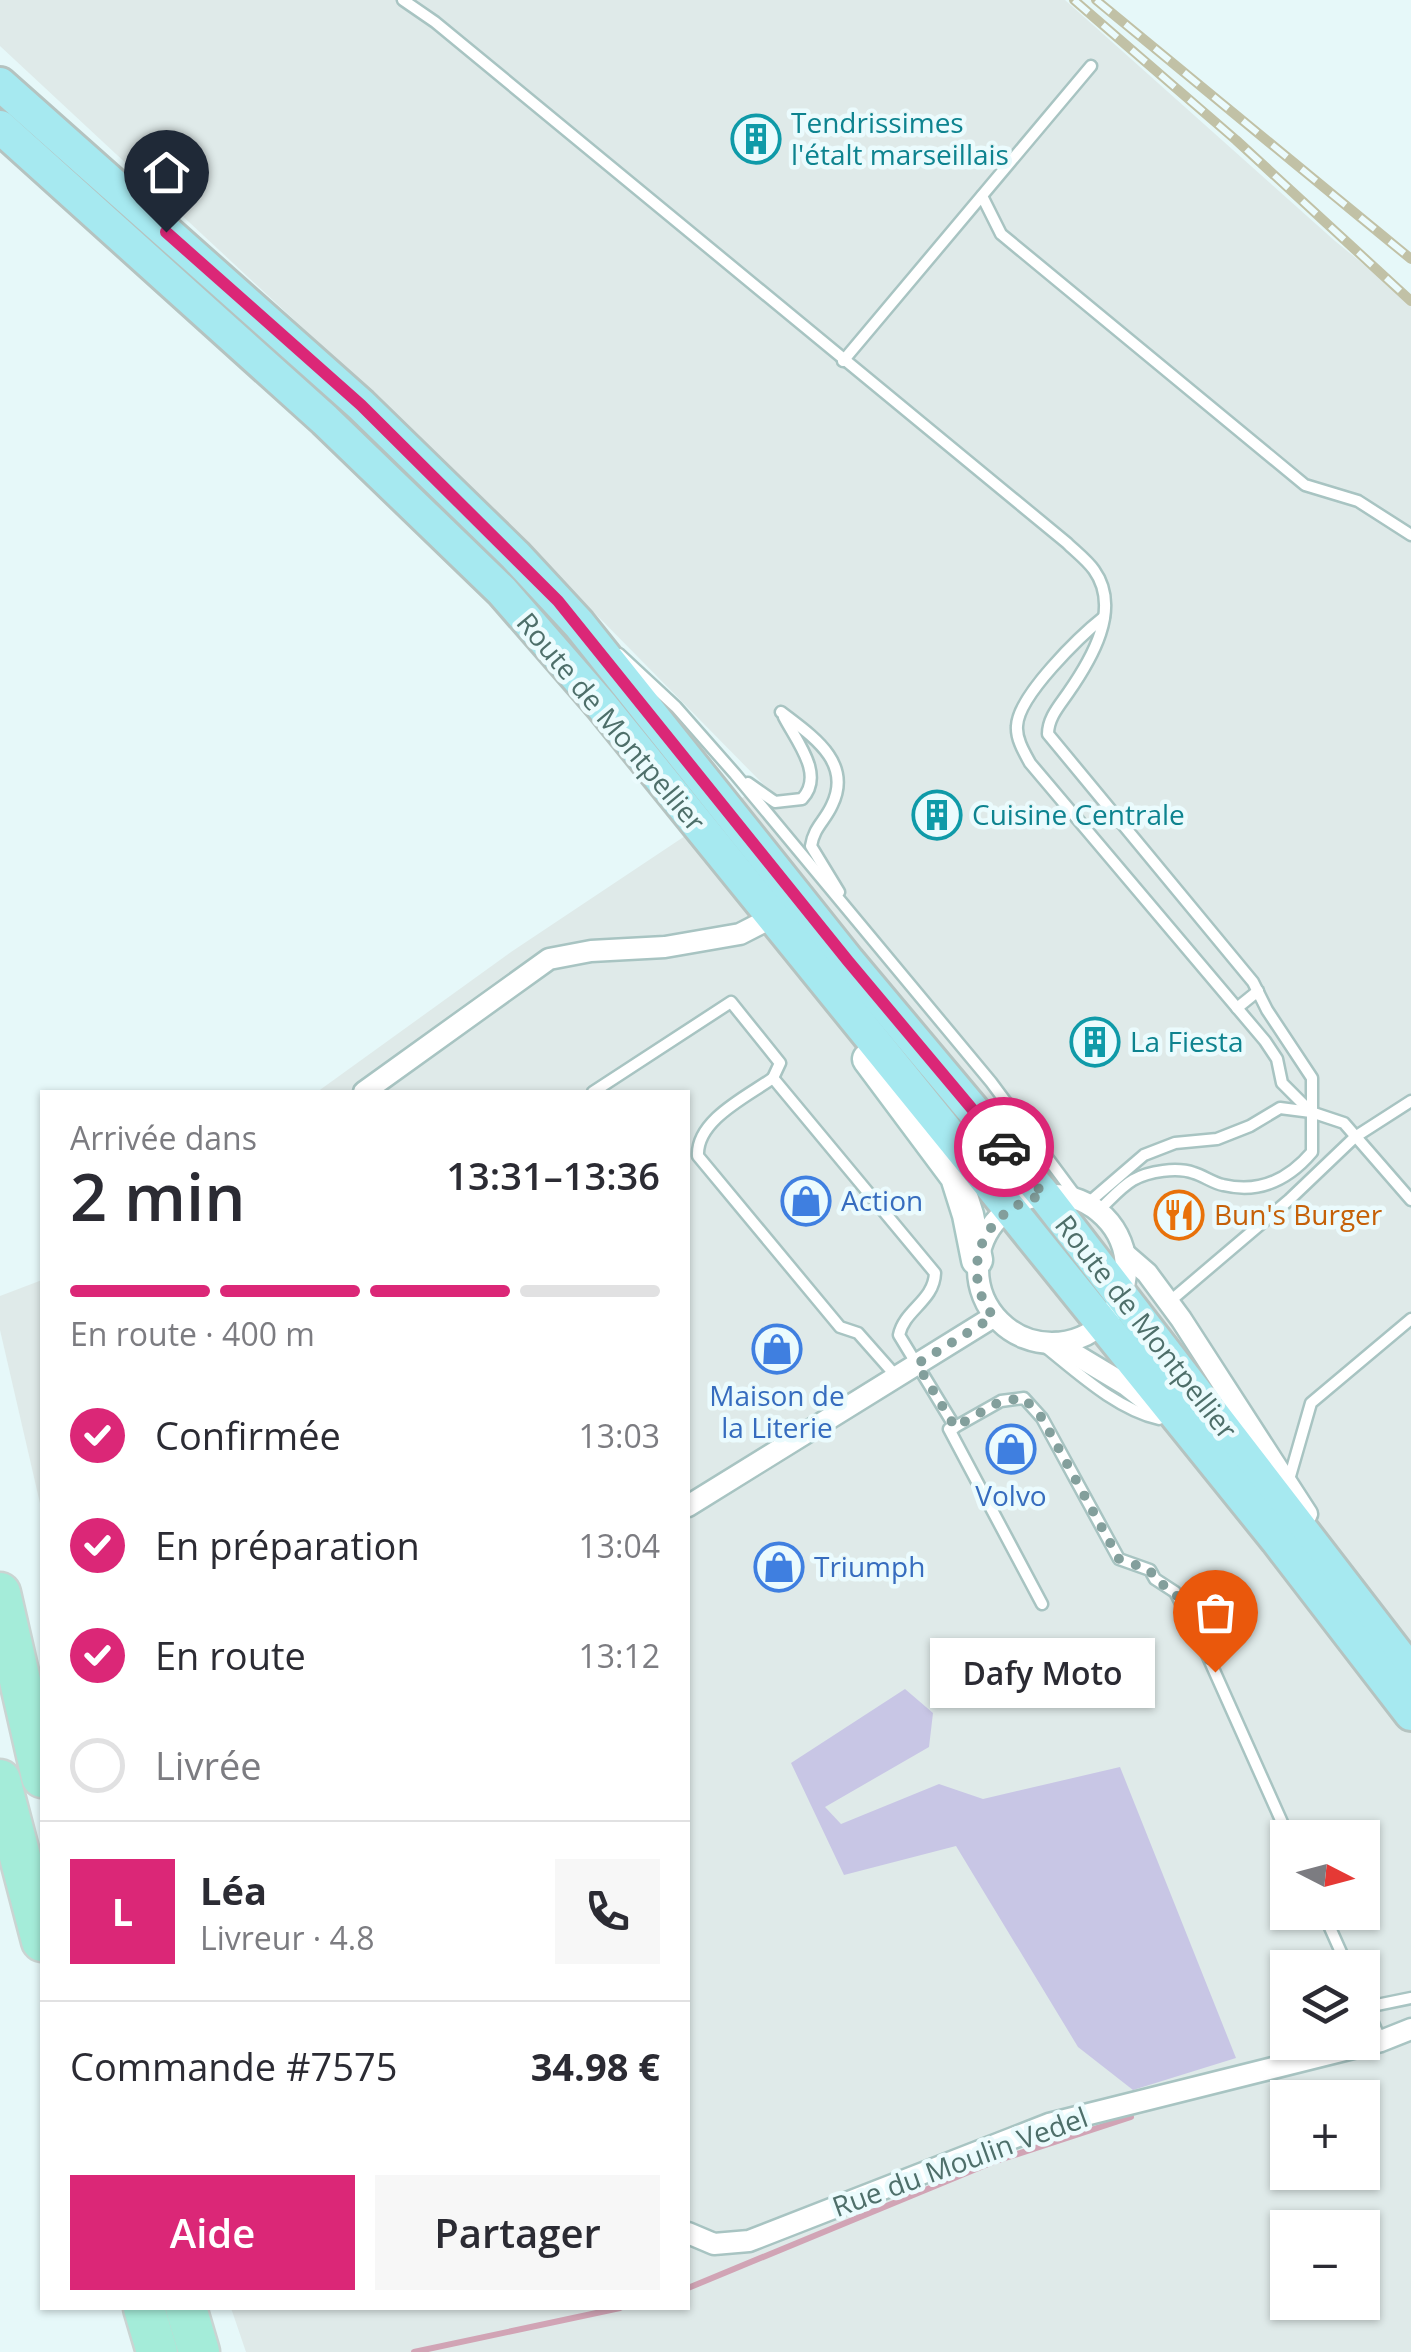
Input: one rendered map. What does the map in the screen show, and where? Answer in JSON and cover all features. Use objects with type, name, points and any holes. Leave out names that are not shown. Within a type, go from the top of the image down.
[{"type":"highway","points":[[0,1592],[40,1768]]},
{"type":"highway","points":[[0,1780],[40,1933]]},
{"type":"highway","points":[[145,2310],[157,2352]]},
{"type":"highway","points":[[187,2310],[198,2352]]},
{"type":"main road","name":"Route de Montpellier","points":[[0,84],[361,405],[515,555],[579,624],[848,961],[1044,1195],[1411,1672]]},
{"type":"main road","name":"Route de Montpellier","points":[[0,126],[325,420],[502,592],[602,706],[1009,1208],[1182,1429],[1277,1540],[1411,1714]]},
{"type":"street","points":[[367,1090],[550,959],[591,951],[665,947],[740,934],[773,917]]},
{"type":"street","points":[[816,971],[828,1008],[956,1177],[968,1214],[979,1290],[993,1317],[1015,1336],[1050,1344],[1126,1385],[1182,1429]]},
{"type":"street","points":[[977,1260],[987,1231],[1009,1208],[1024,1200],[1044,1195],[1088,1205],[1110,1223],[1125,1254],[1121,1295],[1102,1326],[1072,1342],[1050,1344]]},
{"type":"street","points":[[1125,1254],[1146,1272],[1169,1302],[1352,1581],[1377,1626]]},
{"type":"street","points":[[690,1505],[993,1317]]},
{"type":"street","name":"Rue du Moulin Vedel","points":[[690,2235],[714,2244],[749,2242],[1049,2124],[1381,2040],[1411,2029]]},
{"type":"lane","points":[[403,0],[1066,543],[1095,571],[1104,594],[1104,617],[1089,663],[1051,717],[1048,734],[1234,955],[1258,991],[1312,1078],[1312,1152],[1281,1181],[1258,1186],[1222,1185],[1191,1171],[1159,1172],[1133,1180],[1088,1205]]},
{"type":"lane","points":[[843,362],[1091,66]]},
{"type":"lane","points":[[982,196],[1001,234],[1306,485],[1358,501],[1411,535]]},
{"type":"lane","points":[[1104,617],[1021,708],[1016,729],[1022,748],[1030,763],[1277,1059],[1282,1083],[1312,1112]]},
{"type":"lane","points":[[579,624],[633,664],[735,774],[831,893],[856,918]]},
{"type":"lane","points":[[735,774],[774,802],[802,799],[810,790],[813,780],[808,762],[781,712],[812,736],[837,766],[839,790],[830,810],[814,828],[811,846],[821,866],[856,918],[1088,1205]]},
{"type":"lane","points":[[1236,1008],[1258,991]]},
{"type":"lane","points":[[595,1090],[731,1002],[780,1063],[773,1078],[712,1123],[699,1140],[698,1156],[840,1327],[858,1333],[896,1376]]},
{"type":"lane","points":[[773,1078],[935,1274],[934,1284],[920,1306],[902,1320],[898,1334],[955,1427]]},
{"type":"lane","points":[[1169,1302],[1289,1200],[1355,1137],[1411,1101]]},
{"type":"lane","points":[[1088,1205],[1144,1155],[1175,1143],[1216,1139],[1250,1126],[1280,1108],[1344,1122],[1411,1200]]},
{"type":"lane","points":[[1288,1484],[1311,1402],[1411,1319]]},
{"type":"lane","points":[[1042,1604],[949,1430],[1001,1401],[1024,1398],[1042,1418],[1119,1559],[1150,1570],[1155,1580],[1175,1592],[1281,1820]]},
{"type":"lane","points":[[1380,2001],[1411,1998]]},
{"type":"shaded area","points":[[0,0],[1065,0],[1335,241],[1411,303],[1411,2352],[246,2352],[232,2310],[690,2310],[690,1090],[320,1090],[511,952],[763,784],[437,453],[0,46]]},
{"type":"shaded area","points":[[40,1281],[40,1503],[0,1330],[0,1296]]},
{"type":"shaded area","points":[[905,1689],[933,1713],[929,1747],[825,1807],[841,1824],[939,1784],[983,1799],[1120,1767],[1236,2058],[1133,2090],[1078,2047],[956,1846],[844,1875],[791,1763]]},
{"type":"waterway","points":[[690,2287],[993,2162],[1131,2117]]},
{"type":"waterway","points":[[414,2352],[611,2310]]},
{"type":"railway","points":[[1074,0],[1236,140],[1411,301]]},
{"type":"railway","points":[[1096,0],[1411,259]]},
{"type":"way so far","points":[[1004,1147],[1044,1195],[1009,1208],[987,1231],[977,1260],[979,1290],[993,1317],[917,1364],[955,1427],[1001,1401],[1024,1398],[1042,1418],[1119,1559],[1150,1570],[1155,1580],[1175,1592],[1215,1672]]},
{"type":"place","name":"Tendrissimes l'étalt marseillais","points":[[756,139]]},
{"type":"place","name":"Cuisine Centrale","points":[[937,815]]},
{"type":"place","name":"La Fiesta","points":[[1095,1042]]},
{"type":"place","name":"Action","points":[[806,1201]]},
{"type":"place","name":"Bun's Burger","points":[[1179,1215]]},
{"type":"place","name":"Maison de la Literie","points":[[777,1349]]},
{"type":"place","name":"Volvo","points":[[1011,1449]]},
{"type":"place","name":"Triumph","points":[[779,1567]]},
{"type":"place","name":"Dafy Moto","points":[[1215,1672]]},
{"type":"route","points":[[166,232],[361,405],[558,601],[848,961],[1004,1147]]}]
